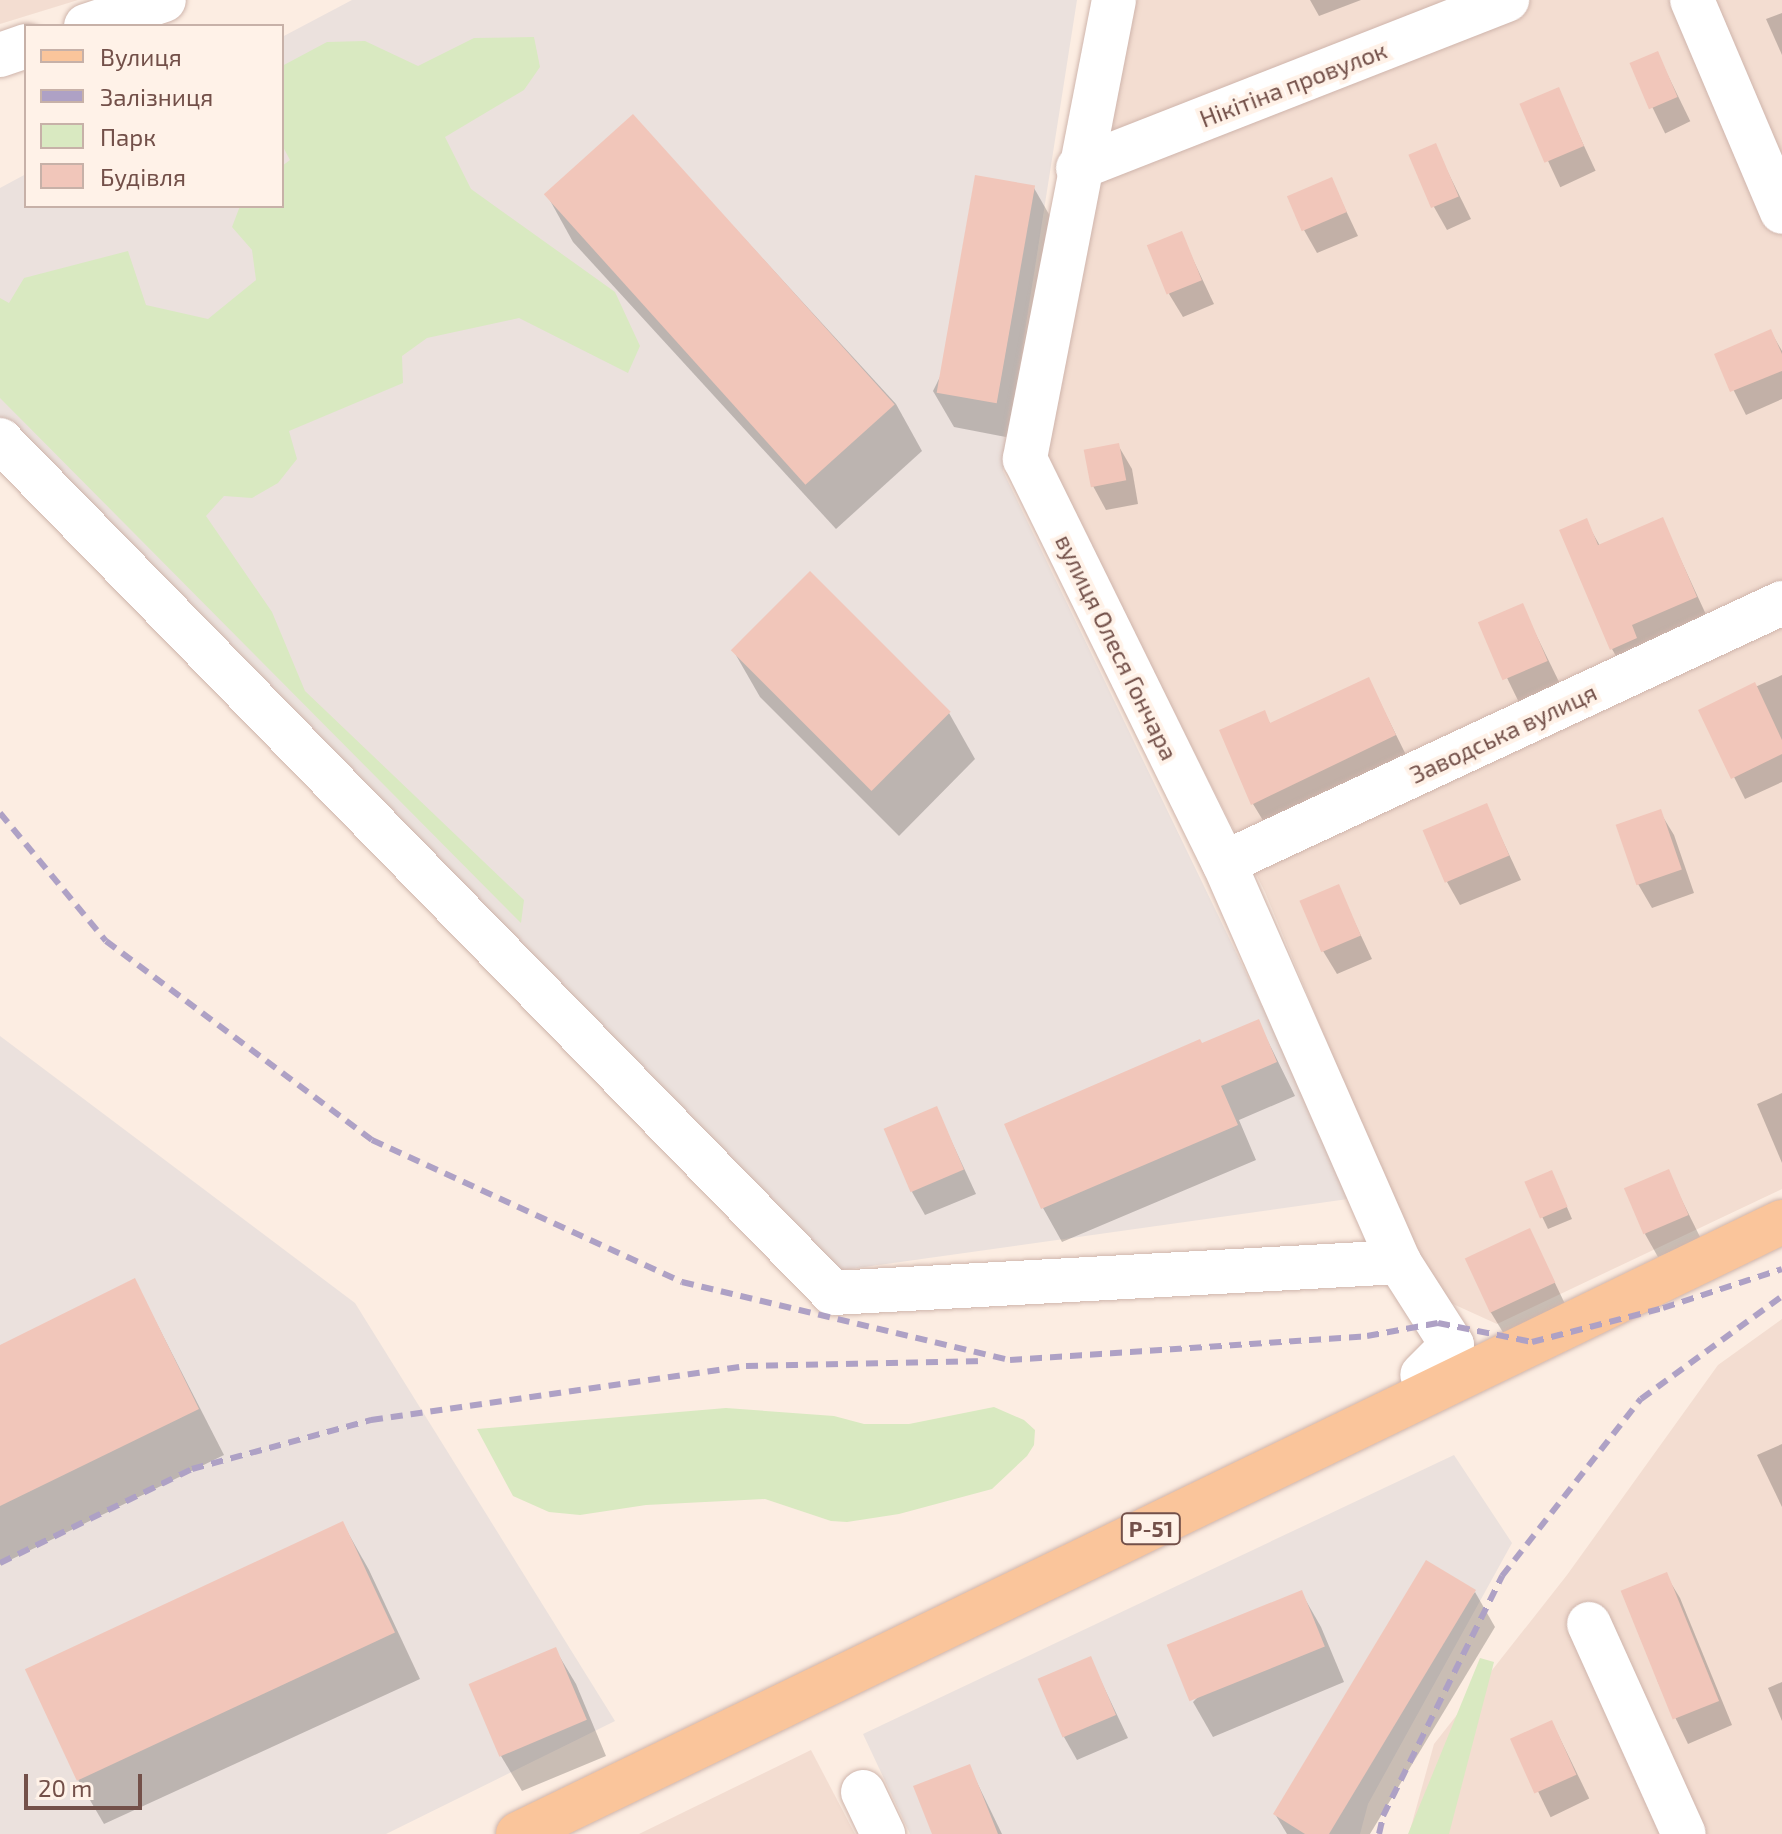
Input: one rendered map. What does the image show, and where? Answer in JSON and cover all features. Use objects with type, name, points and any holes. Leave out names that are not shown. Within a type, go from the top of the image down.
[{"type":"main road","name":"Р-51","points":[[518,1834],[1782,1222]]},
{"type":"street","points":[[92,24],[164,0]]},
{"type":"street","name":"вулиця Олеся Гончара","points":[[1114,0],[1078,168],[1025,459],[1224,863],[1399,1262],[1452,1345],[1422,1375]]},
{"type":"street","name":"Нікітіна провулок","points":[[1078,168],[1507,0]]},
{"type":"street","points":[[1692,0],[1782,212]]},
{"type":"street","points":[[0,55],[24,47]]},
{"type":"street","points":[[0,440],[833,1293],[1399,1262]]},
{"type":"street","name":"Заводська вулиця","points":[[1224,863],[1782,603]]},
{"type":"street","points":[[1589,1624],[1684,1834]]},
{"type":"street","points":[[863,1792],[883,1834]]},
{"type":"shaded area","points":[[0,0],[78,0],[0,24]]},
{"type":"shaded area","points":[[352,0],[1077,0],[1003,471],[1355,1198],[836,1271],[0,436],[0,188],[24,175],[24,208],[284,208],[284,36]]},
{"type":"shaded area","points":[[1135,0],[1782,0],[1782,1189],[1497,1324],[1431,1294],[1265,892],[1043,452]]},
{"type":"shaded area","points":[[0,1036],[355,1303],[615,1721],[386,1834],[0,1834]]},
{"type":"shaded area","points":[[1782,1319],[1782,1834],[1409,1834],[1434,1744],[1567,1575],[1718,1365]]},
{"type":"shaded area","points":[[1454,1455],[1512,1543],[1368,1804],[1360,1834],[910,1834],[863,1734]]},
{"type":"shaded area","points":[[811,1750],[855,1834],[639,1834]]},
{"type":"green space","points":[[534,37],[540,67],[524,90],[445,137],[471,189],[615,292],[640,346],[628,373],[519,318],[427,338],[402,356],[403,383],[289,431],[297,459],[278,483],[252,498],[224,496],[206,516],[272,612],[305,691],[524,900],[521,923],[0,398],[0,298],[9,303],[24,278],[128,251],[146,305],[208,319],[256,280],[252,250],[232,227],[239,208],[284,208],[284,164],[290,160],[284,149],[284,65],[327,42],[365,41],[418,66],[474,38]]},
{"type":"green space","points":[[994,1407],[1024,1420],[1035,1430],[1034,1445],[1027,1456],[992,1489],[899,1514],[847,1522],[831,1521],[765,1499],[646,1505],[580,1515],[549,1512],[513,1496],[477,1429],[726,1408],[834,1416],[864,1424],[909,1424]]},
{"type":"green space","points":[[1480,1658],[1494,1662],[1449,1834],[1408,1834]]},
{"type":"building","points":[[1658,51],[1678,97],[1649,109],[1629,63]]},
{"type":"building","points":[[1559,87],[1584,146],[1544,163],[1519,104]]},
{"type":"building","points":[[633,114],[895,405],[805,485],[544,194]]},
{"type":"building","points":[[1436,143],[1459,196],[1431,208],[1408,155]]},
{"type":"building","points":[[975,175],[1035,186],[997,403],[937,393]]},
{"type":"building","points":[[1332,177],[1347,212],[1302,231],[1287,196]]},
{"type":"building","points":[[1182,231],[1202,280],[1167,294],[1147,245]]},
{"type":"building","points":[[1771,329],[1782,354],[1782,371],[1730,392],[1714,354]]},
{"type":"building","points":[[1119,443],[1126,480],[1091,487],[1084,450]]},
{"type":"building","points":[[1663,517],[1697,597],[1632,625],[1637,638],[1610,650],[1559,530],[1587,518],[1598,545]]},
{"type":"building","points":[[810,571],[951,712],[872,791],[731,650]]},
{"type":"building","points":[[1523,603],[1548,661],[1503,680],[1478,622]]},
{"type":"building","points":[[1369,677],[1396,735],[1251,805],[1219,730],[1265,710],[1270,723]]},
{"type":"building","points":[[1755,682],[1782,740],[1782,754],[1731,779],[1698,710]]},
{"type":"building","points":[[1487,803],[1509,855],[1445,883],[1423,830]]},
{"type":"building","points":[[1661,809],[1682,870],[1636,885],[1616,825]]},
{"type":"building","points":[[1339,884],[1361,936],[1321,952],[1299,901]]},
{"type":"building","points":[[1259,1019],[1277,1062],[1221,1086],[1238,1125],[1041,1209],[1004,1124],[1200,1039],[1202,1043]]},
{"type":"building","points":[[937,1106],[964,1170],[911,1192],[884,1129]]},
{"type":"building","points":[[1669,1169],[1689,1215],[1643,1234],[1624,1188]]},
{"type":"building","points":[[1552,1170],[1568,1207],[1540,1219],[1524,1182]]},
{"type":"building","points":[[1530,1228],[1555,1282],[1490,1313],[1465,1258]]},
{"type":"building","points":[[135,1278],[199,1409],[0,1506],[0,1345]]},
{"type":"building","points":[[343,1521],[395,1632],[77,1781],[25,1669]]},
{"type":"building","points":[[1426,1560],[1476,1590],[1329,1834],[1305,1834],[1273,1814]]},
{"type":"building","points":[[1667,1572],[1719,1701],[1673,1720],[1621,1591]]},
{"type":"building","points":[[1302,1590],[1325,1647],[1189,1701],[1167,1645]]},
{"type":"building","points":[[556,1647],[587,1720],[499,1757],[469,1684]]},
{"type":"building","points":[[1091,1656],[1116,1715],[1063,1738],[1038,1679]]},
{"type":"building","points":[[1552,1720],[1576,1775],[1534,1794],[1510,1739]]},
{"type":"building","points":[[970,1764],[998,1834],[932,1834],[913,1786]]},
{"type":"railway","points":[[0,813],[106,941],[372,1140],[682,1282],[1010,1360],[1367,1336],[1438,1323],[1532,1342],[1663,1308],[1782,1269]]},
{"type":"railway","points":[[1379,1834],[1383,1816],[1502,1576],[1641,1399],[1782,1296]]},
{"type":"railway","points":[[0,1563],[192,1469],[371,1420],[746,1366],[986,1361]]}]
